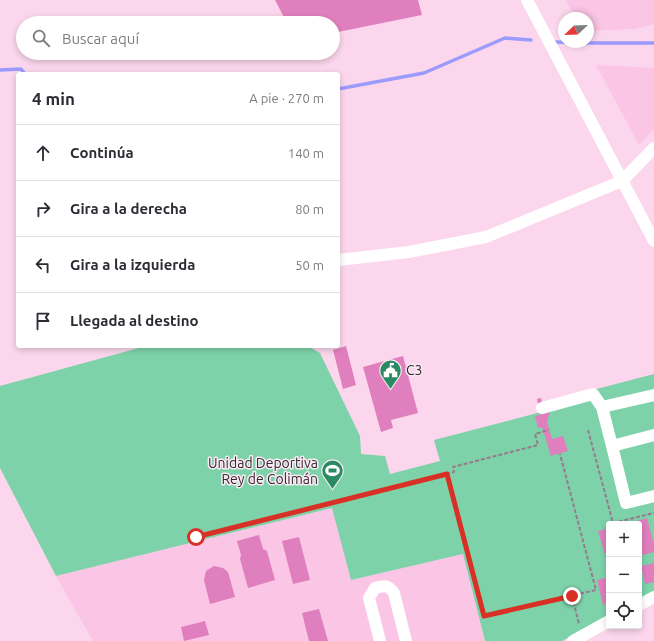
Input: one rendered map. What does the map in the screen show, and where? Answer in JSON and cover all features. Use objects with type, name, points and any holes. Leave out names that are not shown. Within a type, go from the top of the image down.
[{"type":"street","points":[[527,0],[654,241]]},
{"type":"street","points":[[340,260],[409,252],[486,237],[622,181],[654,148]]},
{"type":"street","points":[[542,408],[593,394],[602,407],[626,503],[654,496]]},
{"type":"street","points":[[602,407],[654,395]]},
{"type":"street","points":[[612,446],[654,435]]},
{"type":"street","points":[[380,641],[369,598],[375,588],[385,585],[390,587],[394,593],[406,641]]},
{"type":"street","points":[[642,603],[654,597]]},
{"type":"street","points":[[573,641],[606,623]]},
{"type":"path","points":[[196,537],[454,472],[453,467],[538,445],[535,434],[549,430]]},
{"type":"path","points":[[447,474],[484,616],[596,590],[560,454]]},
{"type":"path","points":[[572,596],[580,629]]},
{"type":"shaded area","points":[[566,0],[654,0],[654,24],[635,29],[594,31],[594,12],[573,12]]},
{"type":"shaded area","points":[[596,65],[654,68],[654,129],[639,145]]},
{"type":"shaded area","points":[[333,508],[351,580],[463,554],[485,641],[93,641],[56,576]]},
{"type":"green space","name":"Unidad Deportiva Rey de Colimán","points":[[139,348],[311,348],[320,353],[360,436],[361,454],[385,456],[390,474],[440,461],[434,440],[545,411],[543,403],[654,374],[654,591],[642,598],[642,521],[606,521],[606,618],[562,641],[485,641],[463,554],[351,580],[332,508],[56,576],[0,468],[0,386]]},
{"type":"building","points":[[275,0],[418,0],[422,15],[340,32],[340,16],[283,16]]},
{"type":"building","points":[[346,346],[356,385],[343,389],[333,350]]},
{"type":"building","name":"C3","points":[[403,356],[418,413],[391,420],[393,428],[381,432],[363,367]]},
{"type":"building","points":[[541,398],[542,403],[538,404],[537,399]]},
{"type":"building","points":[[550,412],[547,422],[552,439],[563,436],[568,451],[551,456],[542,427],[538,428],[535,416]]},
{"type":"building","points":[[647,518],[654,545],[654,552],[642,555],[642,521],[637,521]]},
{"type":"building","points":[[606,529],[606,558],[598,531]]},
{"type":"building","points":[[259,535],[263,549],[267,551],[275,580],[248,588],[237,541]]},
{"type":"building","points":[[299,537],[310,580],[293,584],[282,541]]},
{"type":"building","points":[[654,563],[654,582],[645,584],[642,566]]},
{"type":"building","points":[[214,566],[223,568],[228,572],[235,597],[210,604],[204,580],[206,571]]},
{"type":"building","points":[[606,578],[606,604],[603,605],[597,580]]},
{"type":"building","points":[[319,609],[328,641],[309,641],[302,613]]},
{"type":"building","points":[[205,621],[209,635],[184,641],[181,627]]},
{"type":"waterway","points":[[340,89],[424,73],[505,38],[531,40]]},
{"type":"waterway","points":[[556,42],[654,43]]},
{"type":"waterway","points":[[0,70],[21,69],[23,72]]},
{"type":"place","name":"C3","points":[[391,390]]},
{"type":"place","name":"Unidad Deportiva Rey de Colimán","points":[[333,490]]},
{"type":"route","points":[[196,537],[447,474],[484,616],[572,596]]}]
